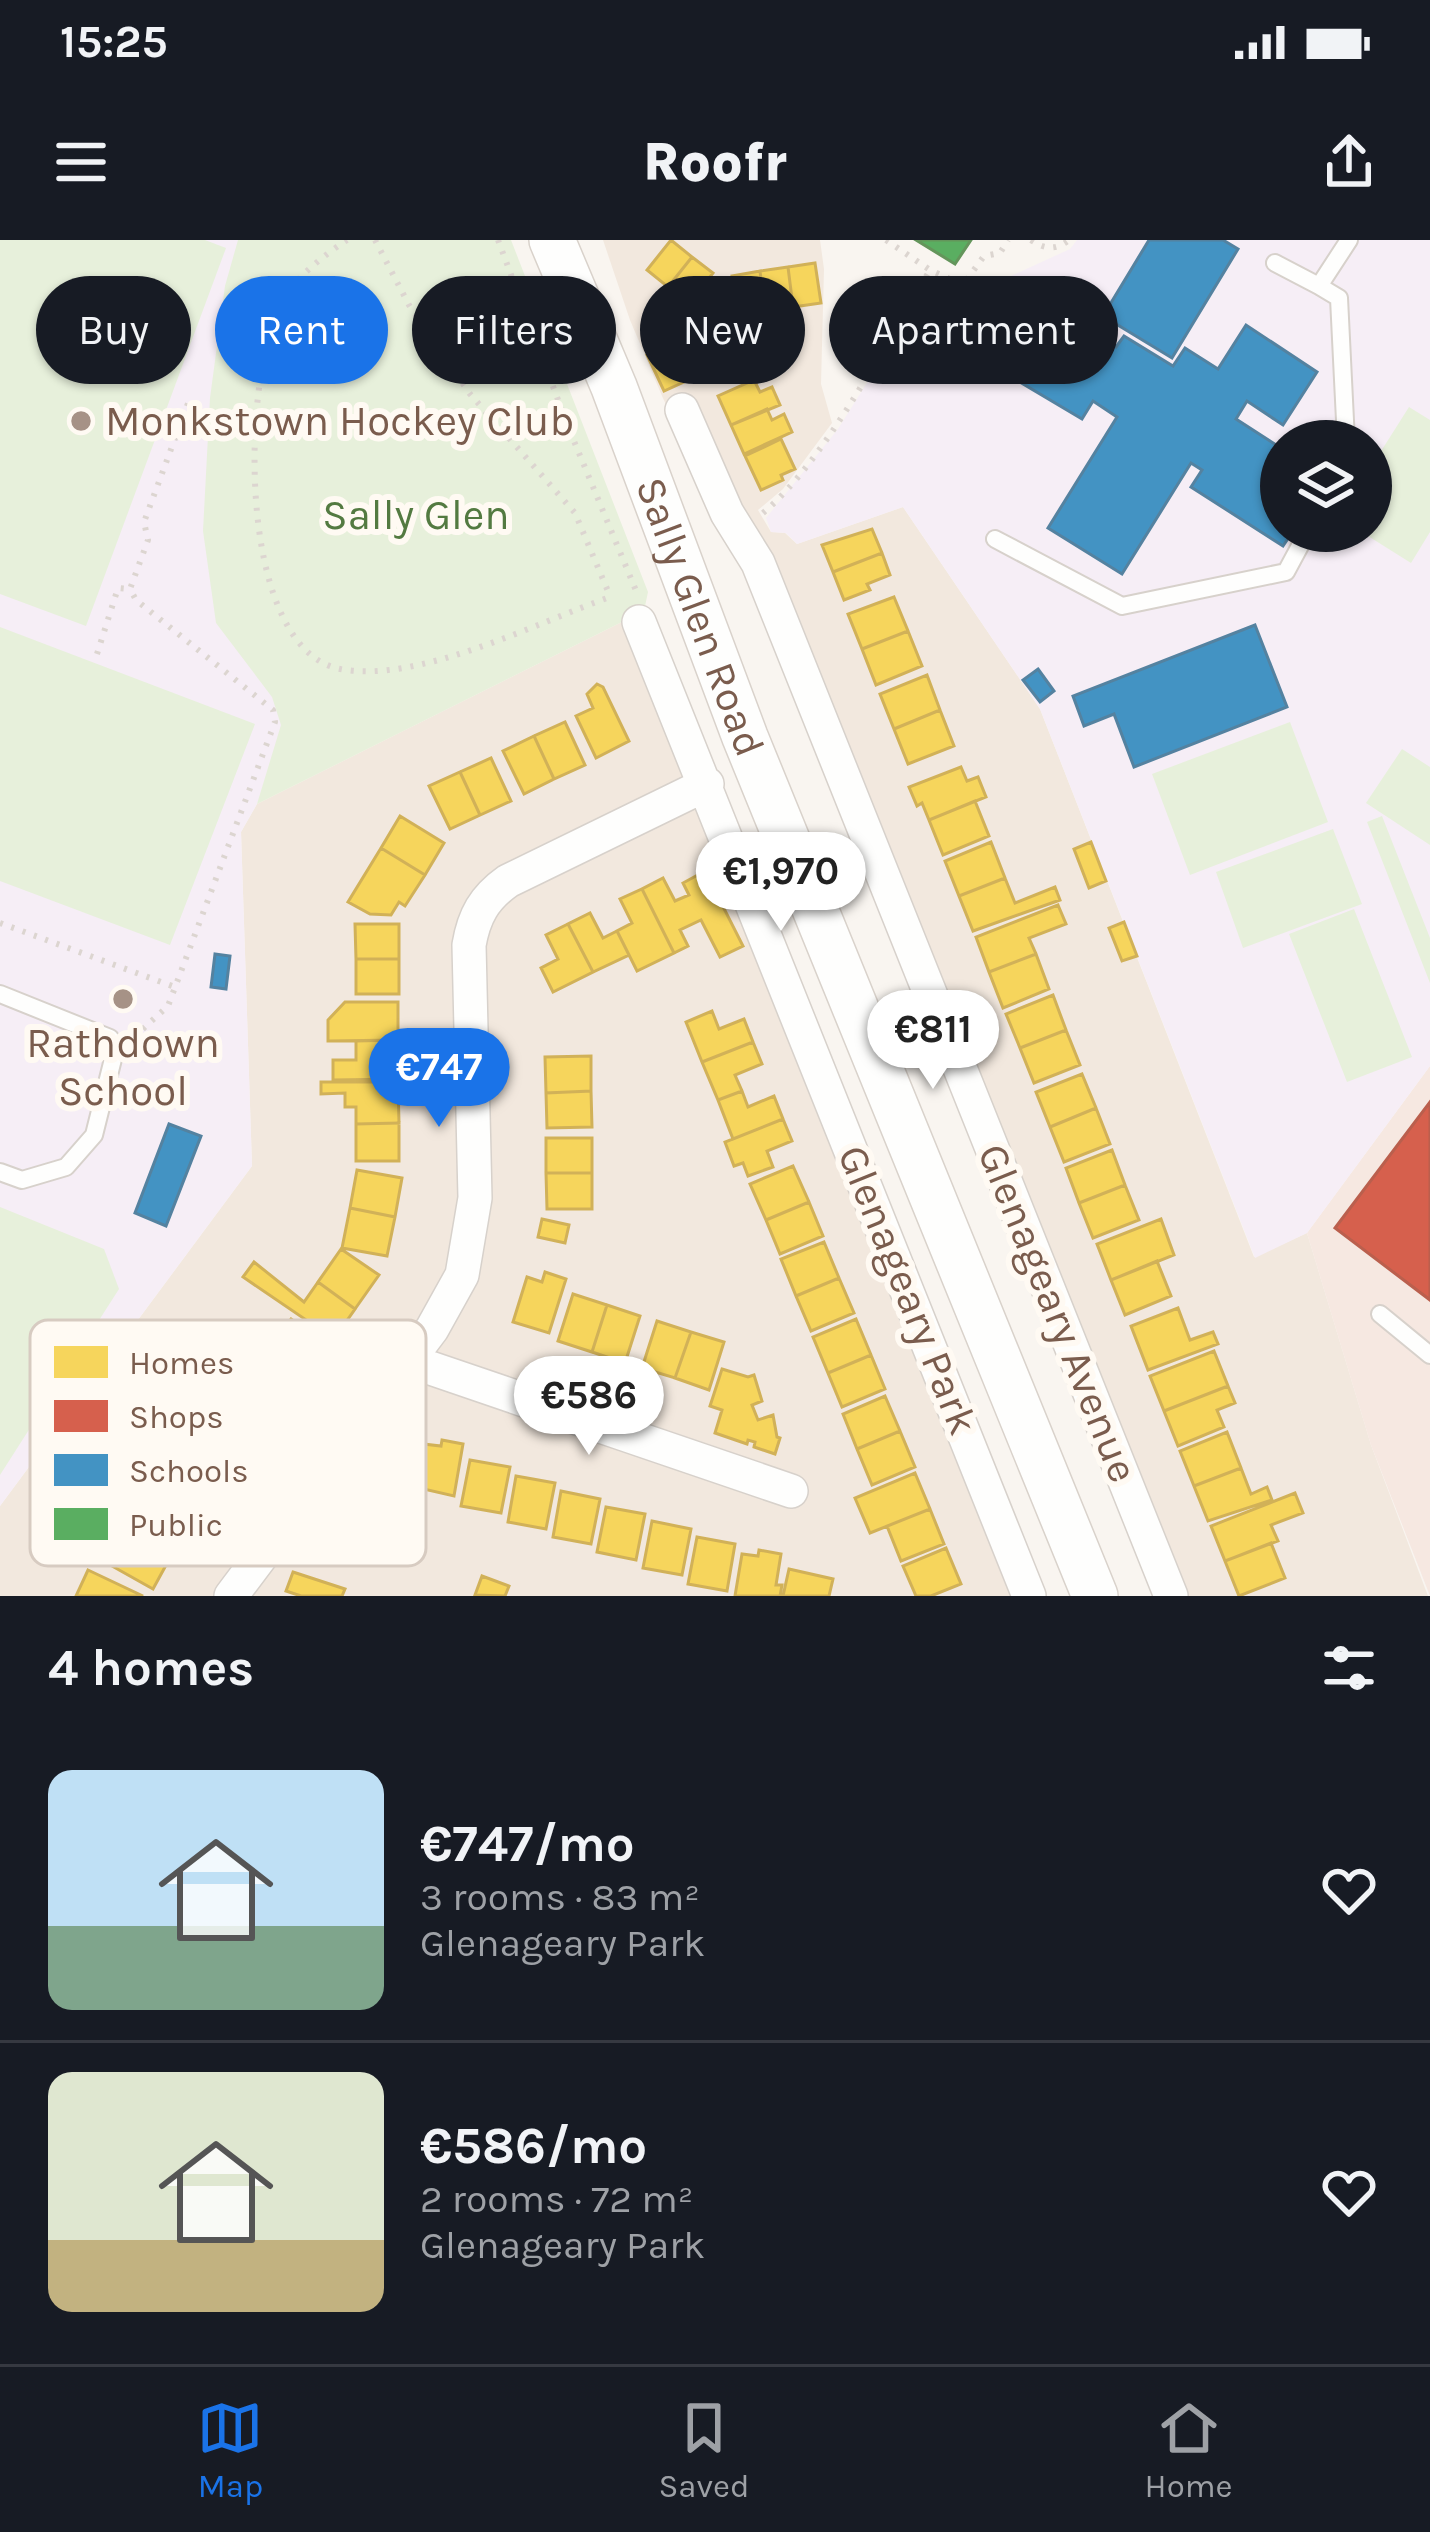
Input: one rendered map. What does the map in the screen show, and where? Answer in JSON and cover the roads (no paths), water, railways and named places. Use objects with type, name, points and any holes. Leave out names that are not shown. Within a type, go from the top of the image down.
[{"type":"main road","name":"Sally Glen Road","points":[[552,240],[614,387],[745,737],[1095,1596]]},
{"type":"street","name":"Glenageary Avenue","points":[[682,410],[727,513],[758,563],[1171,1596]]},
{"type":"street","name":"Glenageary Park","points":[[640,611],[1029,1596]]},
{"type":"street","points":[[426,1334],[452,1299],[472,1224],[469,945],[481,906],[508,881],[707,784]]},
{"type":"street","points":[[426,1366],[791,1491]]},
{"type":"street","points":[[231,1596],[253,1566]]},
{"type":"lane","points":[[1319,286],[1348,240]]},
{"type":"lane","points":[[1275,263],[1340,298],[1345,420]]},
{"type":"lane","points":[[995,539],[1122,606],[1286,572],[1297,552]]},
{"type":"lane","points":[[0,994],[110,1038],[114,1055],[94,1135],[66,1167],[22,1180],[0,1172]]},
{"type":"lane","points":[[1380,1314],[1430,1355]]},
{"type":"place","name":"Monkstown Hockey Club","points":[[81,421]]},
{"type":"place","name":"Rathdown School","points":[[123,999]]},
{"type":"park label","name":"Sally Glen","points":[[416,515]]}]
